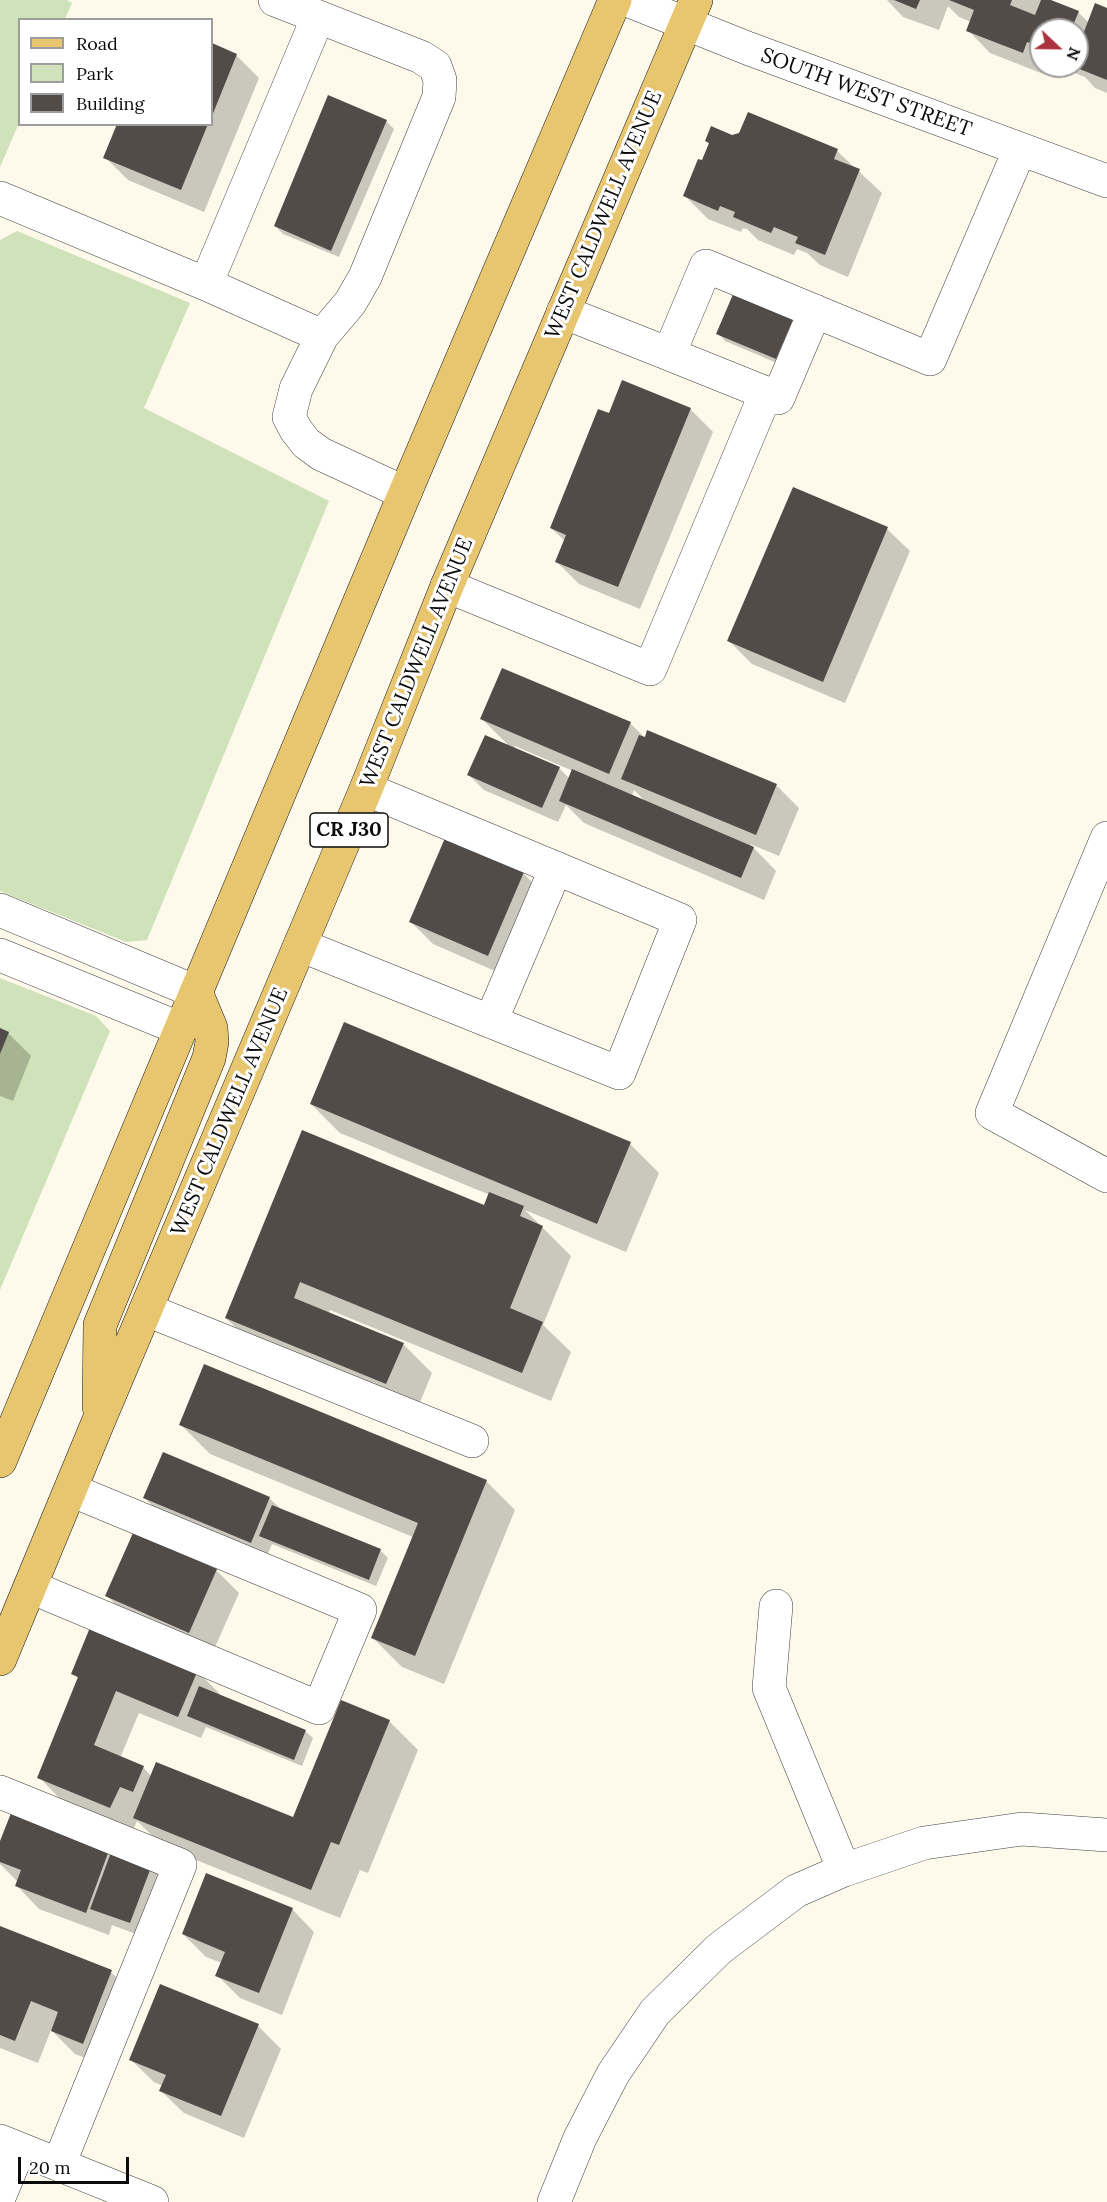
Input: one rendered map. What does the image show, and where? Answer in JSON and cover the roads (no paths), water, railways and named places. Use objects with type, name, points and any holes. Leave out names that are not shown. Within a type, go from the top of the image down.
[{"type":"main road","points":[[0,1461],[405,493],[615,0]]},
{"type":"main road","name":"WEST CALDWELL AVENUE","points":[[0,1659],[366,789],[447,586],[691,12]]},
{"type":"main road","points":[[99,1420],[99,1325],[209,1058],[212,1042],[211,1028],[196,992]]},
{"type":"street","points":[[275,0],[421,57],[435,66],[440,80],[439,97],[365,277],[350,303],[322,336],[296,389],[289,417],[306,443],[321,454],[405,493]]},
{"type":"street","name":"SOUTH WEST STREET","points":[[627,0],[691,12],[1020,150],[1107,181]]},
{"type":"street","points":[[206,284],[318,18]]},
{"type":"street","points":[[669,354],[706,266],[930,359],[1020,150]]},
{"type":"street","points":[[0,198],[206,284],[322,336]]},
{"type":"street","points":[[563,312],[778,398],[815,311]]},
{"type":"street","points":[[447,586],[650,669],[766,393]]},
{"type":"street","points":[[300,945],[619,1073],[680,920],[366,789]]},
{"type":"street","points":[[1107,838],[992,1113],[1107,1176]]},
{"type":"street","points":[[491,1021],[556,868]]},
{"type":"street","points":[[0,910],[196,992]]},
{"type":"street","points":[[0,955],[181,1029]]},
{"type":"street","points":[[147,1310],[472,1441]]},
{"type":"street","points":[[31,1587],[319,1708],[360,1610],[71,1490]]},
{"type":"street","points":[[776,1606],[769,1688],[844,1869]]},
{"type":"street","points":[[0,1792],[180,1865],[59,2164]]},
{"type":"street","points":[[554,2202],[580,2138],[613,2074],[655,2012],[718,1949],[796,1891],[844,1869],[924,1843],[1022,1829],[1107,1835]]},
{"type":"street","points":[[0,2194],[9,2145],[152,2202]]}]
